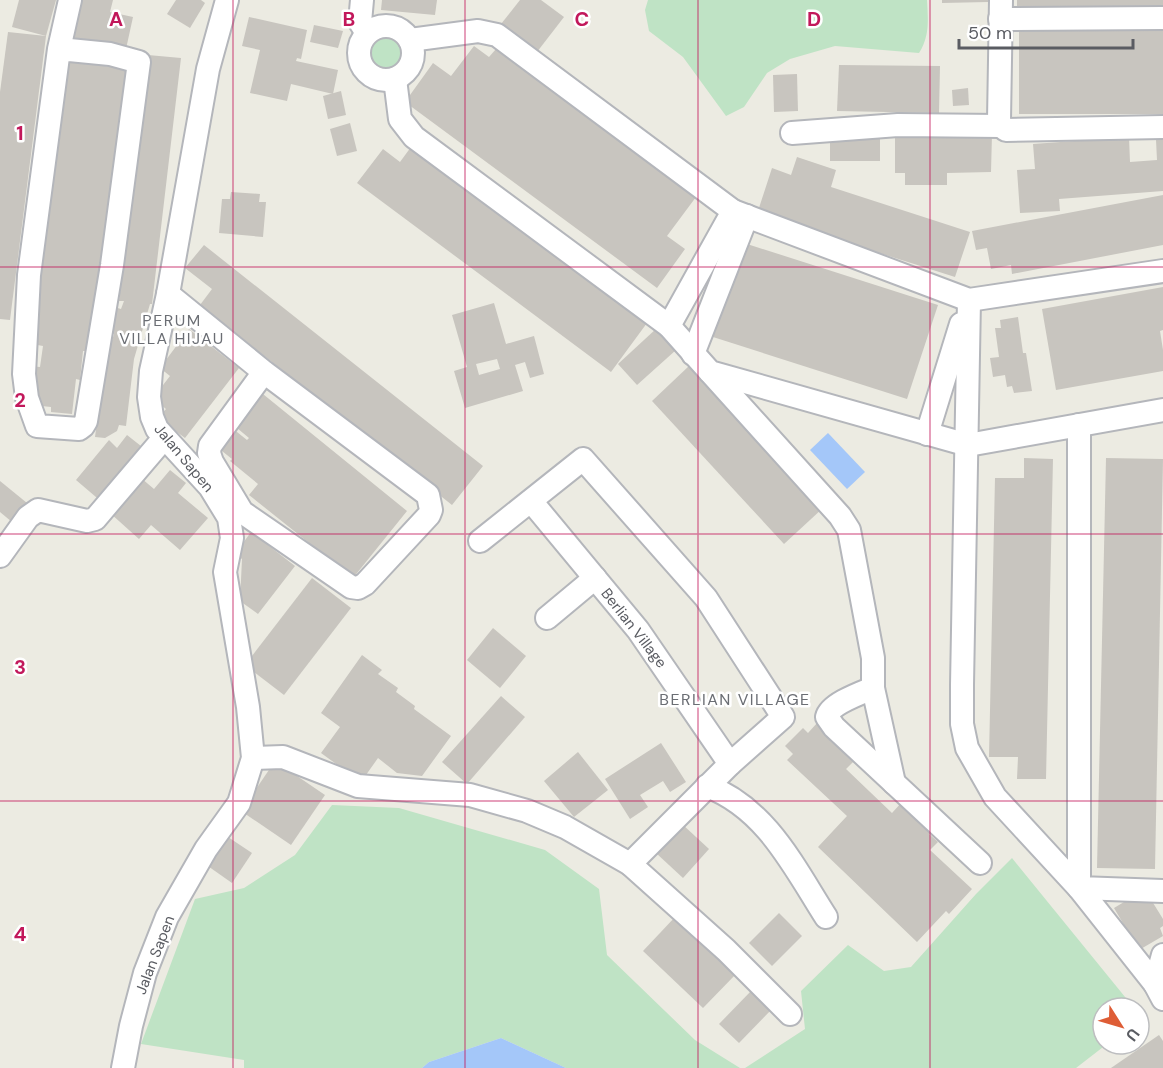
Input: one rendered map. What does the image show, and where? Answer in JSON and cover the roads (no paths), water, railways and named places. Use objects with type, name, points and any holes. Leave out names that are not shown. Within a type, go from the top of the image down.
[{"type":"street","points":[[59,49],[110,54],[139,62],[112,265],[86,421],[79,429],[37,426],[27,398],[24,374],[29,275],[59,49],[70,0]]},
{"type":"street","name":"Jalan Sapen","points":[[123,1068],[130,1026],[145,973],[167,917],[206,849],[240,803],[253,758],[248,707],[225,572],[232,538],[229,518],[210,487],[157,429],[152,417],[149,397],[151,371],[168,294],[208,69],[227,0]]},
{"type":"street","points":[[362,0],[360,22],[367,33]]},
{"type":"street","points":[[1001,126],[1000,9],[1163,18]]},
{"type":"street","points":[[389,26],[404,33],[410,40],[413,51],[410,66],[404,74],[382,80],[373,77],[363,68],[359,60],[359,50],[367,33],[379,27],[389,26]]},
{"type":"street","points":[[410,40],[478,31],[497,35],[740,213],[969,300],[1163,271]]},
{"type":"street","points":[[395,78],[400,119],[414,137],[669,326],[840,516],[849,530],[873,658],[873,688],[894,783]]},
{"type":"street","points":[[792,133],[898,125],[1001,126],[1006,130],[1163,127]]},
{"type":"street","points":[[669,326],[740,213]]},
{"type":"street","points":[[693,354],[740,213]]},
{"type":"street","points":[[168,294],[264,372],[428,495],[431,510],[429,515],[373,576],[358,588],[351,587],[242,512],[232,498],[209,453],[210,446],[264,372]]},
{"type":"street","points":[[927,434],[969,300]]},
{"type":"street","points":[[969,300],[962,685],[962,724],[967,747],[995,798],[1079,888],[1159,992]]},
{"type":"street","points":[[710,372],[968,445],[1163,410]]},
{"type":"street","points":[[1079,425],[1079,888]]},
{"type":"street","points":[[0,556],[28,518],[38,510],[87,521],[95,519],[164,438]]},
{"type":"street","points":[[480,541],[583,459],[706,598],[783,717],[707,786],[630,864]]},
{"type":"street","name":"Berlian Village","points":[[531,501],[650,647],[730,764]]},
{"type":"street","points":[[547,618],[595,578]]},
{"type":"street","points":[[873,688],[838,705],[828,712],[827,717],[834,727],[980,863]]},
{"type":"street","points":[[253,758],[283,757],[358,786],[470,795],[527,811],[565,827],[630,864],[726,950],[790,1014]]},
{"type":"street","points":[[707,786],[725,794],[742,806],[776,839],[826,917]]},
{"type":"street","points":[[1079,888],[1163,891]]},
{"type":"street","points":[[1159,992],[1163,955]]},
{"type":"water","points":[[828,433],[865,472],[847,489],[810,450]]},
{"type":"water","points":[[501,1038],[566,1068],[422,1068],[429,1062]]},
{"type":"district","name":"PERUM VILLA HIJAU","points":[[172,329]]},
{"type":"district","name":"BERLIAN VILLAGE","points":[[735,699]]}]
